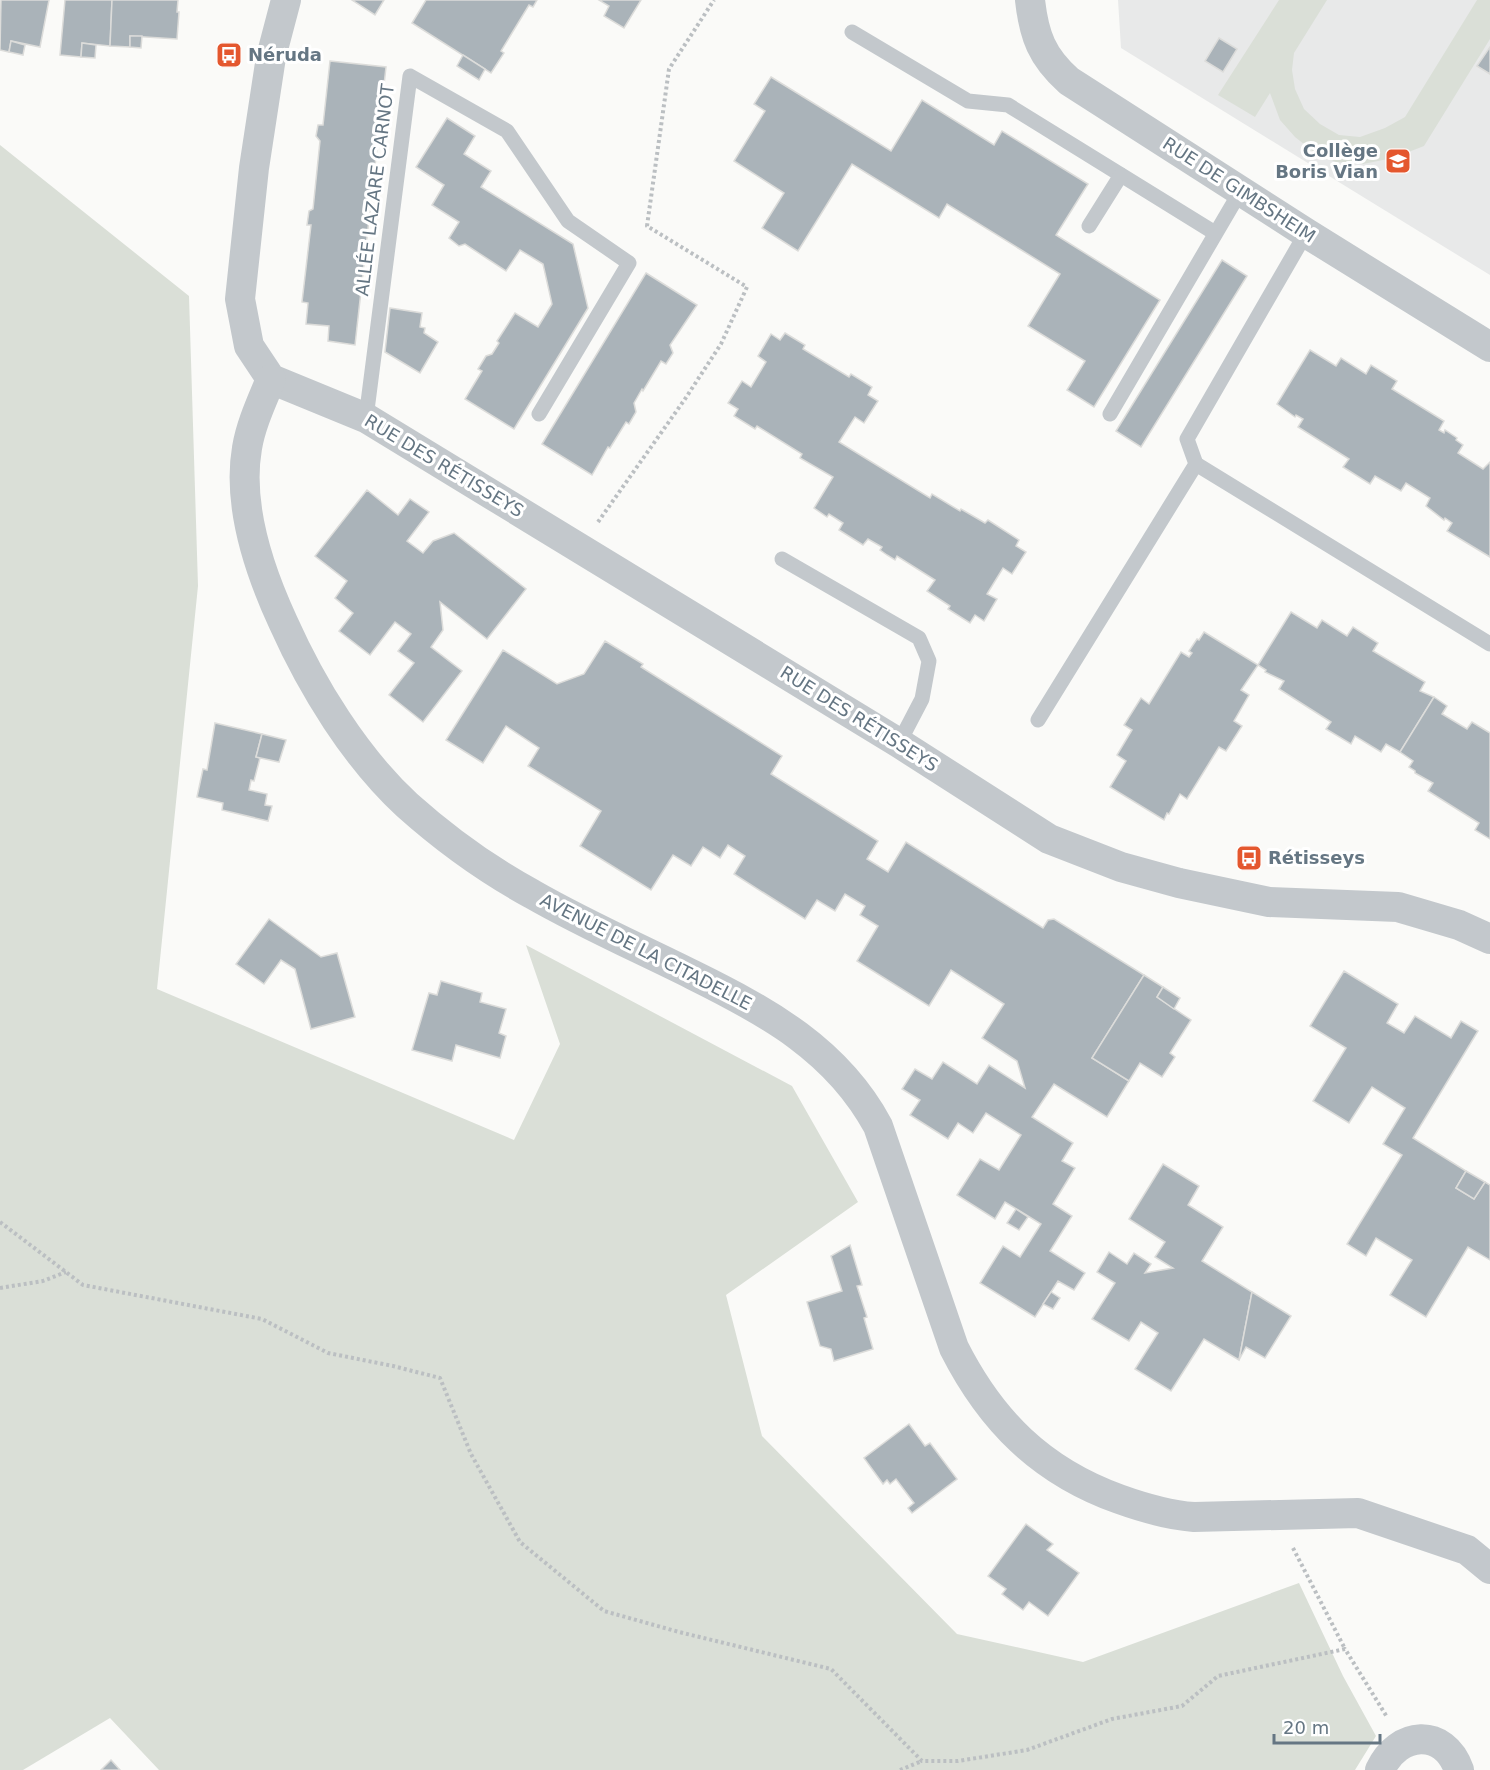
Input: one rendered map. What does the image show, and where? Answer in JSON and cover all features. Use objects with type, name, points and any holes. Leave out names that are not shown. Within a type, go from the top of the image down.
[{"type":"street","points":[[271,379],[249,346],[240,299],[254,168],[271,57],[286,0]]},
{"type":"street","name":"RUE DE GIMBSHEIM","points":[[1030,0],[1037,37],[1044,55],[1069,81],[1240,192],[1490,346]]},
{"type":"street","name":"RUE DES RÉTISSEYS","points":[[271,379],[366,418],[898,743],[1049,839],[1121,867],[1179,883],[1269,902],[1398,907],[1458,925],[1490,939]]},
{"type":"street","name":"AVENUE DE LA CITADELLE","points":[[271,379],[252,427],[246,451],[247,510],[255,544],[276,606],[317,689],[356,746],[406,804],[482,863],[532,895],[734,995],[775,1018],[832,1063],[861,1097],[878,1126],[892,1161],[954,1348],[969,1378],[1001,1421],[1041,1459],[1068,1477],[1098,1492],[1162,1513],[1194,1517],[1358,1513],[1467,1550],[1490,1569]]},
{"type":"street","points":[[1380,1770],[1390,1754],[1403,1743],[1418,1739],[1433,1740],[1454,1757],[1459,1770]]},
{"type":"lane","points":[[852,32],[968,101],[1008,105],[1215,233]]},
{"type":"lane","name":"ALLÉE LAZARE CARNOT","points":[[366,418],[410,76],[507,131],[568,221],[629,263],[539,414]]},
{"type":"lane","points":[[1089,226],[1121,175]]},
{"type":"lane","points":[[1110,414],[1240,192]]},
{"type":"lane","points":[[1306,233],[1187,439],[1196,464],[1490,644]]},
{"type":"lane","points":[[1038,720],[1196,464]]},
{"type":"lane","points":[[782,559],[919,638],[928,661],[922,699],[898,743]]},
{"type":"path","points":[[580,548],[686,399],[715,353],[747,287],[647,226],[669,69],[714,0]]},
{"type":"path","points":[[0,1222],[83,1285],[262,1319],[328,1353],[440,1378],[471,1454],[520,1542],[604,1611],[831,1669],[922,1761]]},
{"type":"path","points":[[0,1287],[43,1281],[66,1271]]},
{"type":"path","points":[[1276,1515],[1345,1649],[1403,1743]]},
{"type":"path","points":[[900,1770],[922,1761],[958,1761],[1027,1750],[1112,1719],[1182,1706],[1218,1676],[1345,1649]]},
{"type":"shaded area","name":"Collège Boris Vian","points":[[1118,0],[1490,0],[1490,275],[1121,48]]},
{"type":"shaded area","points":[[1279,0],[1327,0],[1294,53],[1292,70],[1295,89],[1304,109],[1320,124],[1339,135],[1360,137],[1385,128],[1405,117],[1477,0],[1490,0],[1490,39],[1424,146],[1393,158],[1363,164],[1336,162],[1314,152],[1295,137],[1280,120],[1270,93],[1255,117],[1218,95]]},
{"type":"shaded area","points":[[0,145],[189,296],[198,586],[157,989],[514,1140],[560,1044],[526,945],[792,1086],[858,1202],[726,1295],[762,1436],[957,1634],[1083,1662],[1299,1583],[1343,1676],[1376,1736],[1355,1770],[159,1770],[110,1718],[23,1770],[0,1770]]},
{"type":"building","points":[[1,0],[49,0],[40,47],[11,41],[9,52],[0,50]]},
{"type":"building","points":[[65,0],[112,0],[110,46],[82,43],[81,57],[60,55]]},
{"type":"building","points":[[112,0],[178,0],[177,39],[130,36],[130,47],[110,46]]},
{"type":"building","points":[[352,0],[384,0],[375,15]]},
{"type":"building","points":[[426,0],[537,0],[533,7],[529,5],[501,51],[504,53],[491,73],[412,23]]},
{"type":"building","points":[[599,0],[641,0],[624,28],[604,16],[609,6]]},
{"type":"building","points":[[130,36],[142,36],[141,48],[130,47]]},
{"type":"building","points":[[1219,38],[1237,49],[1223,72],[1205,61]]},
{"type":"building","points":[[11,41],[25,45],[23,55],[9,52]]},
{"type":"building","points":[[82,43],[96,45],[95,58],[81,57]]},
{"type":"building","points":[[1490,47],[1490,74],[1477,66]]},
{"type":"building","points":[[463,55],[485,69],[479,80],[457,66]]},
{"type":"building","points":[[330,61],[386,67],[355,345],[328,341],[329,326],[306,324],[308,303],[302,302],[311,225],[307,225],[309,211],[313,209],[320,141],[316,136],[318,125],[323,125]]},
{"type":"building","points":[[771,77],[891,151],[922,100],[994,145],[1002,131],[1088,184],[1056,235],[1160,300],[1094,407],[1067,390],[1085,361],[1028,326],[1060,274],[947,204],[939,218],[852,164],[798,251],[762,228],[784,193],[734,161],[765,111],[754,104]]},
{"type":"building","points":[[447,118],[475,136],[464,154],[491,171],[481,187],[573,244],[588,308],[514,429],[465,399],[482,371],[478,369],[486,356],[492,354],[499,343],[497,341],[515,313],[538,327],[552,304],[543,264],[520,250],[506,271],[465,244],[459,246],[449,238],[459,222],[432,205],[444,185],[416,167]]},
{"type":"building","points":[[1222,260],[1247,276],[1141,447],[1116,431]]},
{"type":"building","points":[[646,273],[697,305],[670,345],[673,353],[666,364],[661,361],[643,391],[642,389],[634,403],[636,412],[629,424],[626,422],[610,448],[608,447],[592,475],[542,444]]},
{"type":"building","points":[[390,308],[422,313],[420,327],[425,328],[424,333],[438,342],[420,373],[385,352]]},
{"type":"building","points":[[785,333],[805,345],[803,349],[849,377],[851,374],[872,387],[868,395],[878,401],[864,423],[855,417],[839,442],[930,498],[932,494],[985,523],[988,520],[1019,540],[1016,546],[1026,552],[1012,574],[1003,568],[987,594],[997,599],[984,621],[975,615],[970,623],[948,609],[950,606],[927,591],[935,580],[897,556],[895,560],[880,550],[882,547],[868,539],[863,545],[839,530],[843,523],[829,514],[827,517],[814,508],[833,477],[800,458],[802,454],[757,426],[755,429],[734,416],[738,409],[728,403],[742,381],[751,387],[766,362],[758,356],[771,334],[780,340]]},
{"type":"building","points":[[1310,350],[1336,366],[1341,358],[1366,374],[1371,365],[1397,381],[1392,389],[1444,421],[1439,430],[1444,433],[1445,430],[1463,445],[1458,453],[1483,469],[1490,462],[1490,557],[1447,531],[1452,523],[1445,518],[1444,520],[1426,506],[1430,498],[1406,483],[1401,491],[1375,476],[1370,484],[1343,467],[1349,459],[1298,427],[1303,419],[1296,415],[1295,417],[1277,404]]},
{"type":"building","points":[[367,490],[398,515],[410,499],[429,512],[407,541],[423,553],[433,541],[454,533],[526,589],[487,639],[440,602],[443,630],[431,647],[462,671],[423,722],[389,695],[414,663],[398,651],[411,634],[395,622],[370,655],[339,631],[353,613],[335,598],[347,581],[315,556]]},
{"type":"building","points":[[1291,612],[1317,628],[1322,620],[1347,636],[1353,627],[1378,643],[1373,651],[1425,682],[1420,691],[1434,697],[1400,752],[1386,744],[1381,752],[1355,736],[1351,744],[1326,729],[1331,722],[1279,689],[1284,681],[1265,672],[1266,670],[1258,665]]},
{"type":"building","points":[[1204,632],[1258,665],[1241,690],[1249,695],[1234,721],[1242,726],[1226,751],[1219,747],[1187,799],[1180,794],[1164,820],[1110,787],[1126,761],[1117,755],[1132,730],[1124,725],[1141,698],[1149,704],[1181,652],[1189,657],[1192,653],[1189,651]]},
{"type":"building","points":[[605,641],[643,664],[641,667],[782,756],[771,774],[878,841],[867,859],[888,872],[906,842],[1043,928],[1048,920],[1054,919],[1144,975],[1092,1058],[1129,1081],[1107,1117],[1054,1084],[1032,1117],[1073,1143],[1062,1161],[1075,1168],[1053,1204],[1072,1216],[1050,1251],[1085,1273],[1074,1290],[1058,1281],[1035,1317],[980,1283],[1003,1246],[1020,1257],[1041,1224],[1005,1202],[995,1219],[957,1195],[980,1159],[999,1170],[1021,1135],[986,1113],[973,1133],[958,1123],[948,1139],[910,1115],[920,1100],[902,1089],[915,1069],[932,1079],[943,1062],[977,1084],[989,1065],[1025,1088],[1017,1061],[982,1038],[1004,1004],[951,970],[929,1006],[857,961],[878,926],[860,915],[865,906],[845,894],[835,911],[817,900],[805,919],[734,874],[745,856],[728,845],[720,858],[703,847],[691,866],[673,855],[651,890],[580,846],[601,811],[528,766],[539,748],[506,726],[483,763],[446,740],[503,650],[557,684],[584,674]]},
{"type":"building","points":[[1434,697],[1447,706],[1442,714],[1467,729],[1472,722],[1490,733],[1490,839],[1475,830],[1479,823],[1428,791],[1433,783],[1415,773],[1409,767],[1413,761],[1400,752]]},
{"type":"building","points":[[215,723],[262,734],[256,757],[260,758],[254,781],[251,780],[249,790],[267,794],[265,805],[272,806],[268,821],[222,810],[223,803],[197,797],[203,769],[207,770]]},
{"type":"building","points":[[262,734],[286,740],[279,762],[256,757]]},
{"type":"building","points":[[269,919],[321,957],[337,953],[355,1017],[311,1029],[295,969],[281,960],[264,984],[236,964]]},
{"type":"building","points":[[1344,971],[1398,1004],[1387,1023],[1404,1033],[1415,1016],[1451,1038],[1461,1021],[1478,1031],[1413,1138],[1466,1171],[1456,1188],[1474,1199],[1485,1182],[1490,1185],[1490,1260],[1468,1247],[1426,1317],[1390,1295],[1412,1260],[1376,1238],[1366,1256],[1347,1244],[1402,1155],[1383,1144],[1405,1108],[1372,1087],[1349,1123],[1313,1101],[1346,1048],[1310,1026]]},
{"type":"building","points":[[1144,975],[1163,987],[1157,997],[1191,1020],[1170,1053],[1175,1057],[1162,1077],[1140,1063],[1129,1081],[1092,1058]]},
{"type":"building","points":[[441,981],[482,993],[480,1002],[506,1009],[499,1033],[506,1036],[500,1058],[456,1045],[452,1061],[412,1050],[429,993],[437,995]]},
{"type":"building","points":[[1163,987],[1180,998],[1174,1009],[1157,997]]},
{"type":"building","points":[[1163,1164],[1199,1186],[1188,1205],[1223,1227],[1202,1261],[1252,1292],[1239,1360],[1204,1339],[1171,1391],[1135,1369],[1158,1333],[1141,1322],[1129,1341],[1092,1319],[1115,1283],[1097,1272],[1109,1252],[1127,1264],[1134,1253],[1151,1264],[1145,1273],[1173,1268],[1155,1257],[1165,1242],[1129,1219]]},
{"type":"building","points":[[1466,1171],[1485,1182],[1474,1199],[1456,1188]]},
{"type":"building","points":[[1016,1209],[1028,1217],[1019,1230],[1007,1223]]},
{"type":"building","points":[[850,1245],[862,1285],[857,1286],[867,1317],[864,1318],[873,1349],[834,1361],[831,1349],[820,1346],[807,1302],[842,1291],[831,1256]]},
{"type":"building","points":[[1051,1292],[1060,1298],[1053,1309],[1043,1304]]},
{"type":"building","points":[[1252,1292],[1291,1316],[1265,1358],[1246,1347],[1239,1360]]},
{"type":"building","points":[[909,1424],[925,1446],[930,1443],[957,1479],[912,1513],[908,1508],[914,1503],[896,1479],[890,1484],[887,1480],[883,1484],[864,1458]]},
{"type":"building","points":[[1026,1524],[1053,1544],[1047,1550],[1079,1573],[1048,1616],[1029,1602],[1023,1610],[1002,1594],[1006,1589],[988,1576]]},
{"type":"building","points":[[111,1760],[120,1770],[101,1770]]},
{"type":"place","name":"Néruda","points":[[229,55]]},
{"type":"place","name":"Collège Boris Vian","points":[[1398,161]]},
{"type":"place","name":"Rétisseys","points":[[1249,858]]}]
